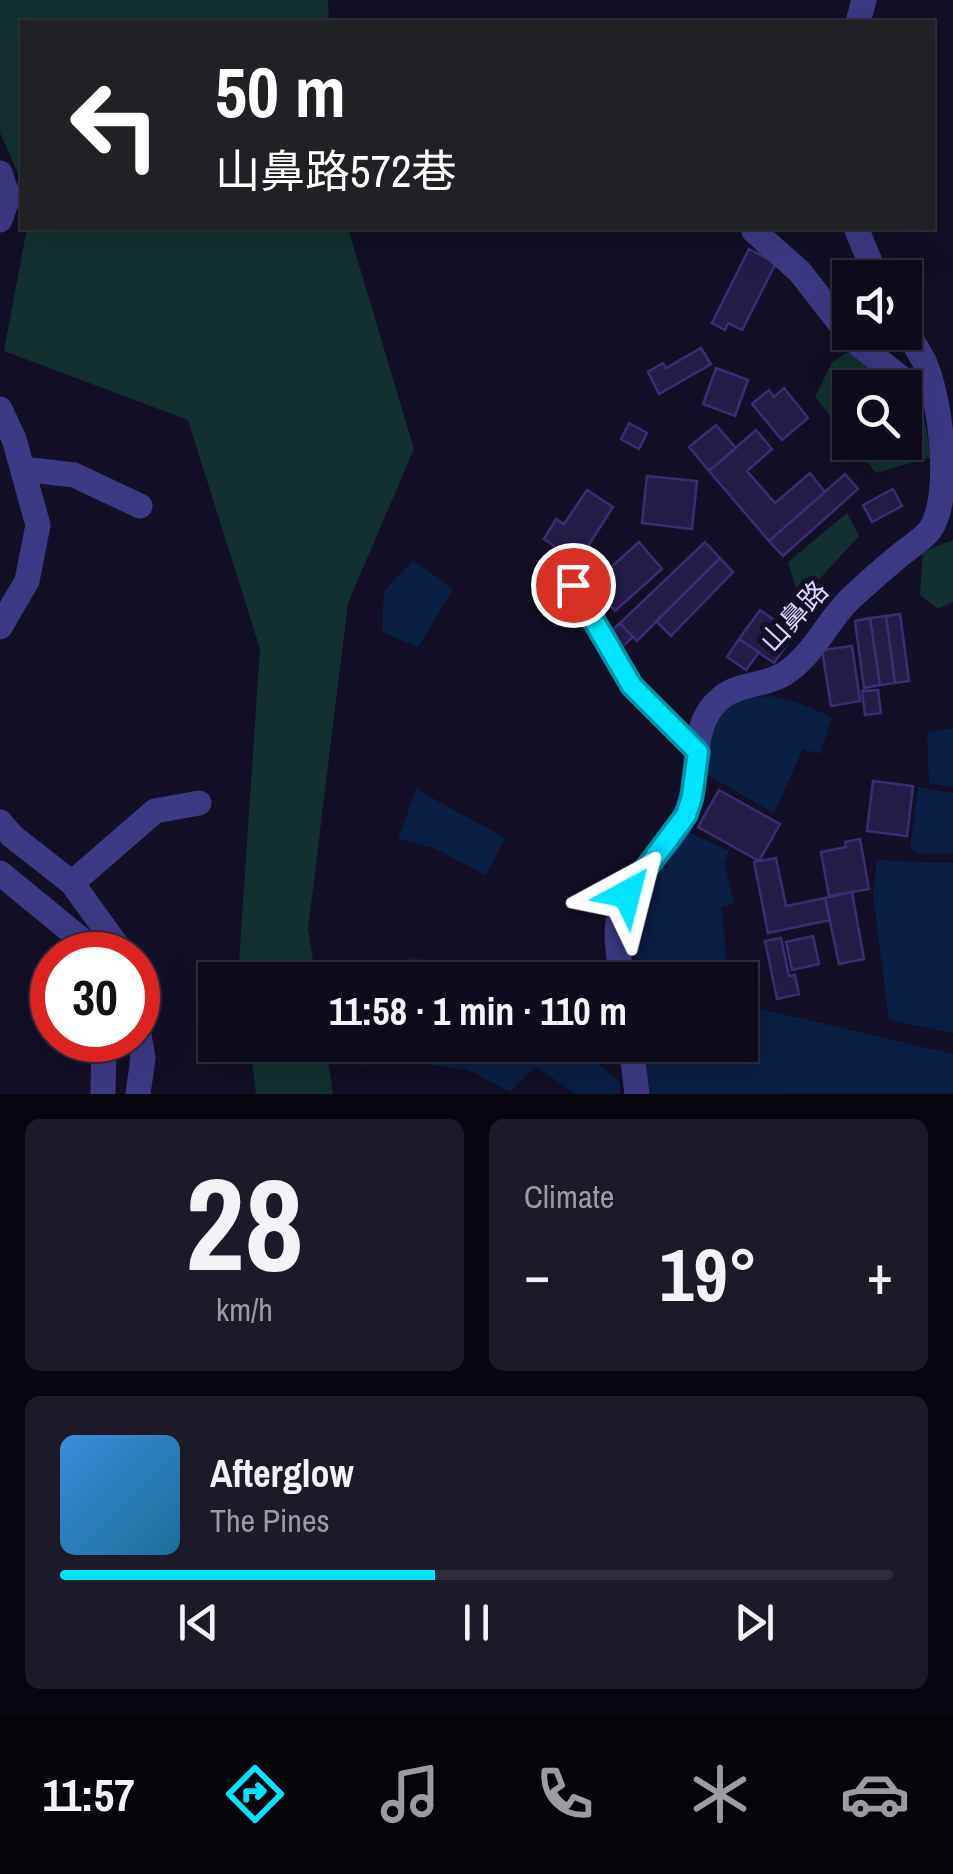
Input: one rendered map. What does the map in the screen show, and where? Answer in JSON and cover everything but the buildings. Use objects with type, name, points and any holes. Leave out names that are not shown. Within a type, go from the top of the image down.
[{"type":"street","points":[[0,173],[8,197],[0,220]]},
{"type":"street","points":[[754,230],[800,272],[853,340],[919,392],[932,390]]},
{"type":"street","points":[[857,230],[869,260]]},
{"type":"street","name":"山鼻路","points":[[620,962],[619,914],[627,894],[686,815],[692,797],[700,729],[707,712],[736,689],[786,674],[845,604],[929,531],[940,511],[945,466],[932,390],[918,350]]},
{"type":"street","points":[[0,409],[14,439],[38,525],[27,581],[0,627]]},
{"type":"street","points":[[22,469],[74,475],[140,506]]},
{"type":"street","points":[[573,585],[632,686],[698,752]]},
{"type":"street","points":[[72,883],[155,810],[198,804]]},
{"type":"street","points":[[0,822],[72,883],[107,932]]},
{"type":"street","points":[[0,873],[72,932]]},
{"type":"street","points":[[103,1094],[104,1062]]},
{"type":"street","points":[[138,1094],[142,1062]]},
{"type":"street","points":[[633,1062],[637,1094]]},
{"type":"green space","points":[[0,0],[328,0],[329,20],[20,20],[20,178],[0,133]]},
{"type":"green space","points":[[27,230],[349,230],[414,449],[348,603],[308,929],[313,962],[239,962],[260,649],[188,420],[4,351]]},
{"type":"green space","points":[[848,352],[874,370],[832,370],[832,418],[815,397],[832,362]]},
{"type":"green space","points":[[922,407],[932,457],[922,460]]},
{"type":"green space","points":[[866,460],[922,460],[876,473]]},
{"type":"green space","points":[[847,513],[859,536],[800,600],[788,562]]},
{"type":"green space","points":[[953,540],[953,602],[938,609],[920,595],[923,552]]},
{"type":"green space","points":[[252,1062],[328,1062],[333,1094],[256,1094]]},
{"type":"water","points":[[413,560],[453,589],[418,647],[382,632],[384,591]]},
{"type":"water","points":[[771,696],[832,717],[820,754],[803,749],[774,813],[707,775],[706,742],[723,710],[737,699]]},
{"type":"water","points":[[953,728],[953,787],[929,783],[927,732]]},
{"type":"water","points":[[918,787],[953,793],[953,853],[917,853],[910,848]]},
{"type":"water","points":[[416,789],[505,838],[486,875],[434,848],[398,839]]},
{"type":"water","points":[[689,832],[729,851],[724,862],[734,903],[721,908],[727,962],[642,961],[629,950],[623,927],[635,901]]},
{"type":"water","points":[[877,860],[953,863],[953,1033],[889,1020],[873,895]]},
{"type":"water","points":[[414,957],[432,962],[401,962]]},
{"type":"water","points":[[758,1008],[953,1054],[953,1094],[648,1094],[645,1062],[758,1062]]},
{"type":"water","points":[[361,1062],[596,1062],[620,1082],[620,1094],[576,1094],[535,1066],[510,1092],[468,1070],[419,1063]]},
{"type":"route","points":[[573,585],[632,686],[698,752],[686,815],[627,894]]}]
